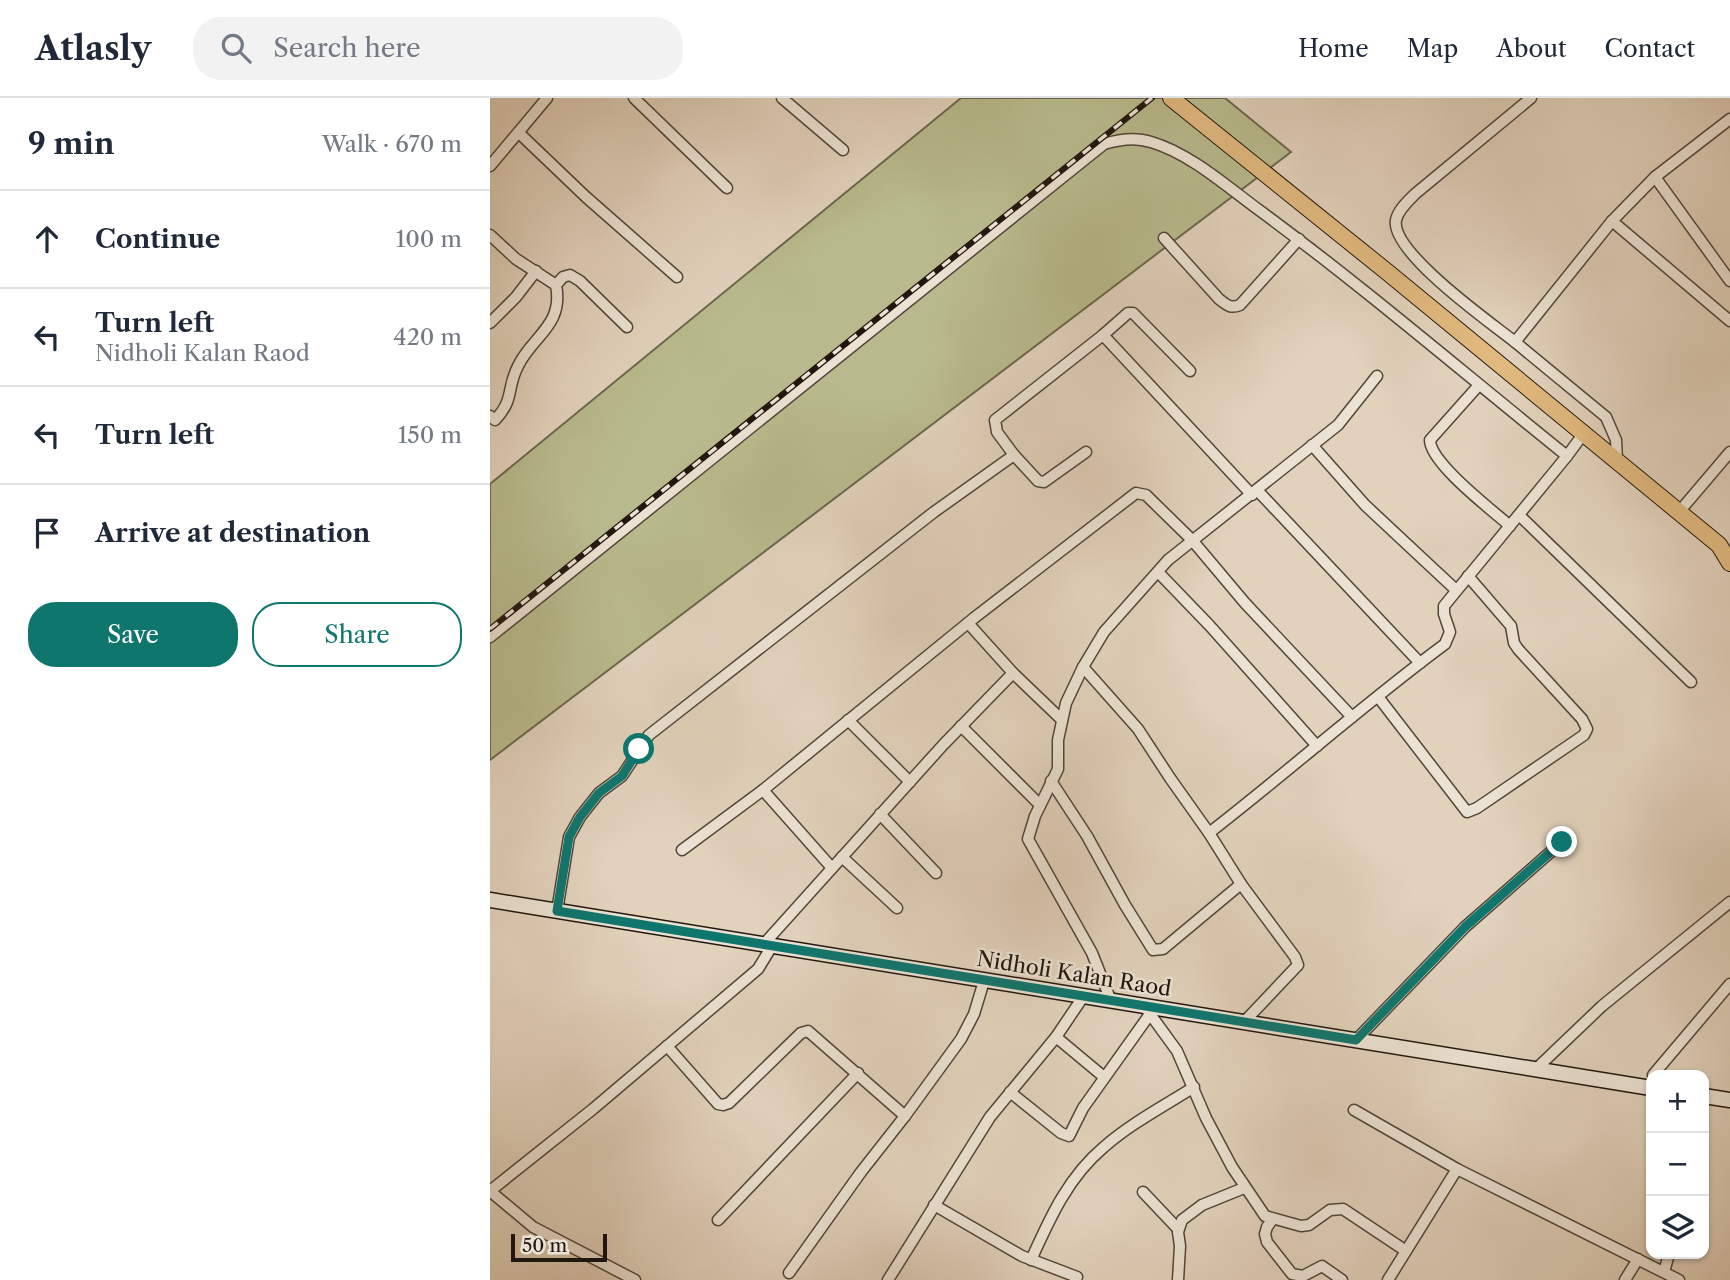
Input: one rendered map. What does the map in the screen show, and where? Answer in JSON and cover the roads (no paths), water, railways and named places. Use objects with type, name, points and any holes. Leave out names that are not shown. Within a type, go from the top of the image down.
[{"type":"main road","points":[[1174,101],[1724,546],[1730,563]]},
{"type":"street","points":[[490,166],[547,98]]},
{"type":"street","points":[[634,98],[727,188]]},
{"type":"street","points":[[782,98],[843,150]]},
{"type":"street","points":[[1531,98],[1415,194],[1396,219],[1396,229],[1401,239],[1441,284],[1606,417],[1616,440],[1617,460]]},
{"type":"street","points":[[1515,342],[1612,221],[1656,177],[1730,119]]},
{"type":"street","points":[[519,133],[586,197],[677,277]]},
{"type":"street","points":[[490,637],[1104,144],[1128,139],[1152,142],[1208,173],[1299,239],[1567,456]]},
{"type":"street","points":[[1656,177],[1730,281]]},
{"type":"street","points":[[1612,221],[1730,321]]},
{"type":"street","points":[[490,235],[516,259],[556,285]]},
{"type":"street","points":[[1164,238],[1219,299],[1234,307],[1240,305],[1299,239]]},
{"type":"street","points":[[490,323],[516,297],[536,271]]},
{"type":"street","points":[[492,420],[509,402],[517,366],[551,325],[557,304],[556,285],[563,277],[573,276],[628,327]]},
{"type":"street","points":[[1086,452],[1044,482],[1038,481],[997,432],[995,420],[1128,313],[1133,313],[1190,371]]},
{"type":"street","points":[[1103,335],[1420,663]]},
{"type":"street","points":[[1111,1001],[1092,953],[1028,839],[1040,805],[1058,769],[1057,754],[1066,703],[1104,632],[1157,572],[1192,540],[1338,425],[1377,376]]},
{"type":"street","points":[[1479,385],[1430,440],[1430,446],[1449,472],[1510,526]]},
{"type":"street","points":[[1209,833],[1445,644],[1450,632],[1444,606],[1584,433]]},
{"type":"street","points":[[1312,445],[1365,505],[1456,590]]},
{"type":"street","points":[[1679,512],[1730,452]]},
{"type":"street","points":[[557,911],[569,837],[580,817],[599,793],[622,776],[649,735],[913,528],[1014,455]]},
{"type":"street","points":[[682,849],[762,790],[968,623],[1136,493],[1146,495],[1192,540],[1245,603],[1352,718]]},
{"type":"street","points":[[1519,515],[1691,682]]},
{"type":"street","points":[[1157,572],[1210,626],[1317,746]]},
{"type":"street","points":[[1379,698],[1467,812],[1477,808],[1584,735],[1587,729],[1582,719],[1518,649],[1511,626],[1468,576]]},
{"type":"street","points":[[968,623],[1013,673],[1062,720]]},
{"type":"street","points":[[1083,667],[1138,729],[1241,884],[1295,957],[1298,965],[1244,1022]]},
{"type":"street","points":[[635,1280],[533,1227],[490,1191],[758,969],[768,946],[832,868],[1013,673]]},
{"type":"street","points":[[848,720],[910,782]]},
{"type":"street","points":[[961,726],[1040,805]]},
{"type":"street","points":[[1051,781],[1087,836],[1153,950],[1163,949],[1241,884]]},
{"type":"street","points":[[762,790],[832,868]]},
{"type":"street","points":[[880,814],[936,873]]},
{"type":"street","points":[[1356,1040],[1465,927],[1562,842]]},
{"type":"street","points":[[842,857],[897,908]]},
{"type":"street","name":"Nidholi Kalan Raod","points":[[490,900],[1111,1001],[1147,1010],[1244,1022],[1536,1069],[1646,1082]]},
{"type":"street","points":[[1536,1069],[1602,1006],[1730,902]]},
{"type":"street","points":[[789,1273],[961,1039],[974,1014],[984,981]]},
{"type":"street","points":[[1660,1070],[1730,984]]},
{"type":"street","points":[[888,1280],[990,1117],[1056,1037],[1083,997]]},
{"type":"street","points":[[1010,1091],[1061,1133],[1069,1136],[1079,1114],[1147,1010],[1177,1051],[1206,1118],[1244,1188],[1260,1211],[1272,1220],[1301,1226],[1309,1225],[1330,1210],[1343,1209],[1406,1251]]},
{"type":"street","points":[[667,1046],[718,1104],[723,1105],[729,1103],[804,1031],[811,1033],[905,1116]]},
{"type":"street","points":[[1056,1037],[1104,1077]]},
{"type":"street","points":[[718,1220],[858,1073]]},
{"type":"street","points":[[1031,1259],[1066,1189],[1090,1160],[1122,1133],[1194,1087]]},
{"type":"street","points":[[1709,1097],[1729,1099]]},
{"type":"street","points":[[1354,1110],[1457,1169],[1679,1280]]},
{"type":"street","points":[[1388,1280],[1457,1169]]},
{"type":"street","points":[[1178,1280],[1178,1229],[1186,1216],[1202,1205],[1244,1188]]},
{"type":"street","points":[[1143,1192],[1178,1229]]},
{"type":"street","points":[[934,1205],[1031,1259],[1077,1277]]},
{"type":"street","points":[[1272,1220],[1265,1234],[1267,1242],[1292,1274],[1303,1276],[1322,1266],[1342,1280]]},
{"type":"street","points":[[1625,1280],[1638,1259]]},
{"type":"street","points":[[1664,1272],[1668,1259]]},
{"type":"railway","points":[[490,629],[1152,98]]}]
